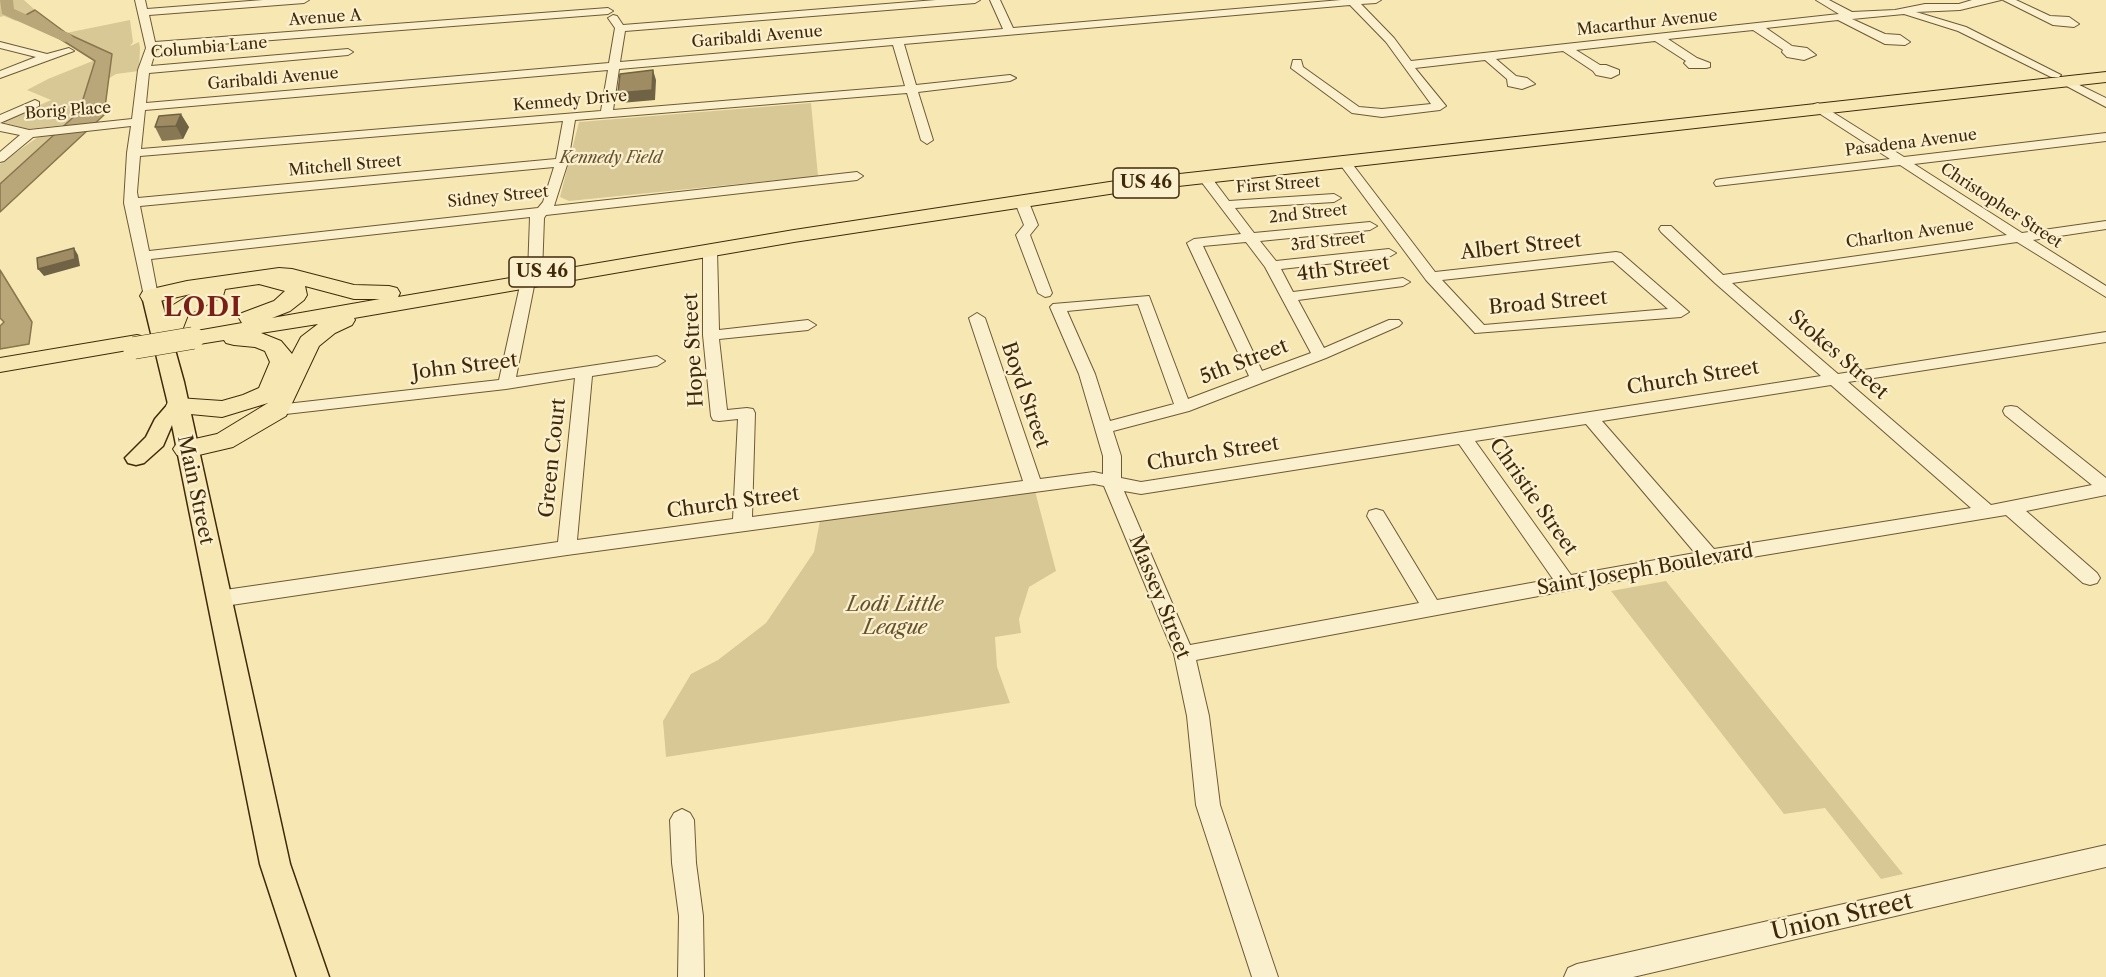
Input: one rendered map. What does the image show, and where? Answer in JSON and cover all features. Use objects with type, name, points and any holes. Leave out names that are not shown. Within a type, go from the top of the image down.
[{"type":"highway","points":[[2059,78],[2106,65]]},
{"type":"highway","name":"US 46","points":[[194,335],[228,326],[417,293],[1021,201],[1203,176],[1818,107],[2106,71]]},
{"type":"highway","name":"US 46","points":[[0,372],[32,363],[194,335],[371,309],[532,277],[904,211],[1120,180],[1311,156],[2059,78],[2106,77]]},
{"type":"highway","points":[[159,295],[187,288],[279,275],[292,276],[354,292],[417,293]]},
{"type":"highway","points":[[159,295],[182,296],[272,282],[286,282],[296,289],[296,295],[282,306],[228,326]]},
{"type":"highway","points":[[164,346],[178,312],[190,303],[218,289]]},
{"type":"highway","points":[[186,449],[248,412],[273,402],[315,335],[371,309]]},
{"type":"highway","points":[[194,335],[260,340],[273,346],[280,354],[282,362],[273,402]]},
{"type":"highway","name":"US 46","points":[[0,365],[32,363]]},
{"type":"highway","points":[[178,406],[222,409],[252,401],[273,402]]},
{"type":"main road","name":"Main Street","points":[[159,295],[164,346],[275,864],[313,977]]},
{"type":"main road","points":[[136,458],[155,441],[162,424],[178,406]]},
{"type":"street","points":[[151,46],[141,6],[304,0]]},
{"type":"street","points":[[599,0],[620,28],[606,114]]},
{"type":"street","points":[[620,28],[975,0]]},
{"type":"street","points":[[995,0],[1009,31]]},
{"type":"street","name":"Garibaldi Avenue","points":[[141,107],[898,42],[1279,4],[1376,0]]},
{"type":"street","points":[[1821,0],[1884,37]]},
{"type":"street","name":"Macarthur Avenue","points":[[1408,64],[1917,8],[1960,7],[1976,2],[1996,0]]},
{"type":"street","points":[[2008,0],[2051,19]]},
{"type":"street","points":[[1297,62],[1297,68],[1356,110],[1382,113],[1440,106],[1425,90],[1390,40],[1353,2]]},
{"type":"street","points":[[1943,7],[1956,15],[1962,23],[1962,29]]},
{"type":"street","name":"Avenue A","points":[[151,46],[608,11]]},
{"type":"street","points":[[1904,11],[1962,29],[2106,103]]},
{"type":"street","points":[[1755,26],[1789,49]]},
{"type":"street","points":[[1658,37],[1694,61]]},
{"type":"street","points":[[898,42],[927,140]]},
{"type":"street","points":[[0,45],[47,57]]},
{"type":"street","name":"Main Street","points":[[151,46],[144,70],[141,107],[130,176],[131,202],[143,255],[159,295]]},
{"type":"street","points":[[1564,47],[1598,69]]},
{"type":"street","points":[[0,75],[69,51]]},
{"type":"street","name":"Columbia Lane","points":[[144,70],[348,52]]},
{"type":"street","points":[[1487,56],[1513,80]]},
{"type":"street","name":"Kennedy Drive","points":[[133,153],[1010,78]]},
{"type":"street","points":[[0,119],[35,104]]},
{"type":"street","name":"Christopher Street","points":[[1818,107],[2106,293]]},
{"type":"street","points":[[506,384],[532,277],[537,217],[549,203],[562,162],[570,117]]},
{"type":"street","name":"Borig Place","points":[[0,128],[29,134],[139,122]]},
{"type":"street","points":[[0,158],[29,134]]},
{"type":"street","name":"Pasadena Avenue","points":[[1721,183],[2106,137]]},
{"type":"street","name":"Broad Street","points":[[1343,160],[1431,277],[1480,330],[1681,312],[1616,256]]},
{"type":"street","name":"Mitchell Street","points":[[131,202],[562,162]]},
{"type":"street","name":"Sidney Street","points":[[143,255],[857,176]]},
{"type":"street","points":[[1203,176],[1272,266],[1320,355]]},
{"type":"street","name":"First Street","points":[[1225,205],[1334,198]]},
{"type":"street","points":[[1021,201],[1031,225],[1023,235],[1045,293]]},
{"type":"street","name":"Charlton Avenue","points":[[1720,280],[2106,225]]},
{"type":"street","name":"2nd Street","points":[[1258,379],[1194,243],[1370,226]]},
{"type":"street","name":"Stokes Street","points":[[1666,229],[1720,280],[1985,510]]},
{"type":"street","name":"Hope Street","points":[[710,250],[711,335],[719,416],[747,414],[742,525]]},
{"type":"street","name":"3rd Street","points":[[1272,266],[1389,253]]},
{"type":"street","name":"Albert Street","points":[[1431,277],[1616,256]]},
{"type":"street","name":"4th Street","points":[[1287,297],[1403,282]]},
{"type":"street","name":"Massey Street","points":[[1183,407],[1144,298],[1058,307],[1087,374],[1104,428],[1112,456],[1112,483],[1184,654],[1198,716],[1208,805],[1265,977]]},
{"type":"street","name":"Boyd Street","points":[[977,318],[1033,485]]},
{"type":"street","name":"5th Street","points":[[1104,428],[1183,407],[1320,355],[1394,322]]},
{"type":"street","points":[[711,335],[808,326]]},
{"type":"street","name":"Church Street","points":[[218,599],[567,548],[1033,485],[1094,478],[1141,488],[2106,337]]},
{"type":"street","name":"John Street","points":[[273,402],[506,384],[657,361]]},
{"type":"street","name":"Green Court","points":[[567,548],[584,373]]},
{"type":"street","points":[[2011,411],[2106,488]]},
{"type":"street","points":[[1589,417],[1710,557]]},
{"type":"street","name":"Christie Street","points":[[1462,436],[1568,584]]},
{"type":"street","name":"Saint Joseph Boulevard","points":[[1184,654],[1710,557],[1985,510],[2010,508],[2106,488]]},
{"type":"street","points":[[2010,508],[2090,578]]},
{"type":"street","points":[[1376,516],[1432,608]]},
{"type":"street","points":[[682,820],[684,863],[691,916],[691,977]]},
{"type":"street","name":"Union Street","points":[[1577,977],[2106,856]]},
{"type":"green space","points":[[0,0],[24,0],[35,10],[16,21],[4,16],[0,17]]},
{"type":"green space","points":[[130,20],[133,42],[130,46],[139,42],[139,71],[116,74],[108,79],[112,54],[66,33]]},
{"type":"green space","points":[[95,60],[79,112],[65,125],[28,129],[2,122],[51,100],[27,90]]},
{"type":"green space","name":"Kennedy Field","points":[[811,103],[818,176],[569,201],[560,197],[579,122]]},
{"type":"green space","points":[[54,134],[0,184],[0,164],[38,137]]},
{"type":"green space","name":"Lodi Little League","points":[[1035,491],[1056,571],[1029,587],[1019,619],[1021,633],[995,637],[997,667],[1010,703],[666,757],[663,721],[691,674],[718,660],[766,623],[814,552],[820,520]]},
{"type":"green space","points":[[1666,581],[1903,874],[1881,879],[1825,808],[1784,814],[1611,591]]},
{"type":"shaded area","points":[[35,10],[66,33],[112,54],[104,115],[0,212],[0,184],[79,112],[95,61],[24,16]]},
{"type":"shaded area","points":[[0,270],[32,322],[29,344],[0,349],[0,326],[4,322],[0,318]]},
{"type":"building","points":[[653,70],[652,90],[618,93],[620,74]]},
{"type":"building","points":[[181,114],[176,126],[155,127],[159,116]]},
{"type":"building","points":[[74,248],[75,259],[38,269],[37,258]]},
{"type":"waterway","points":[[6,0],[7,11],[65,37]]},
{"type":"district","name":"LODI","points":[[203,308]]}]
